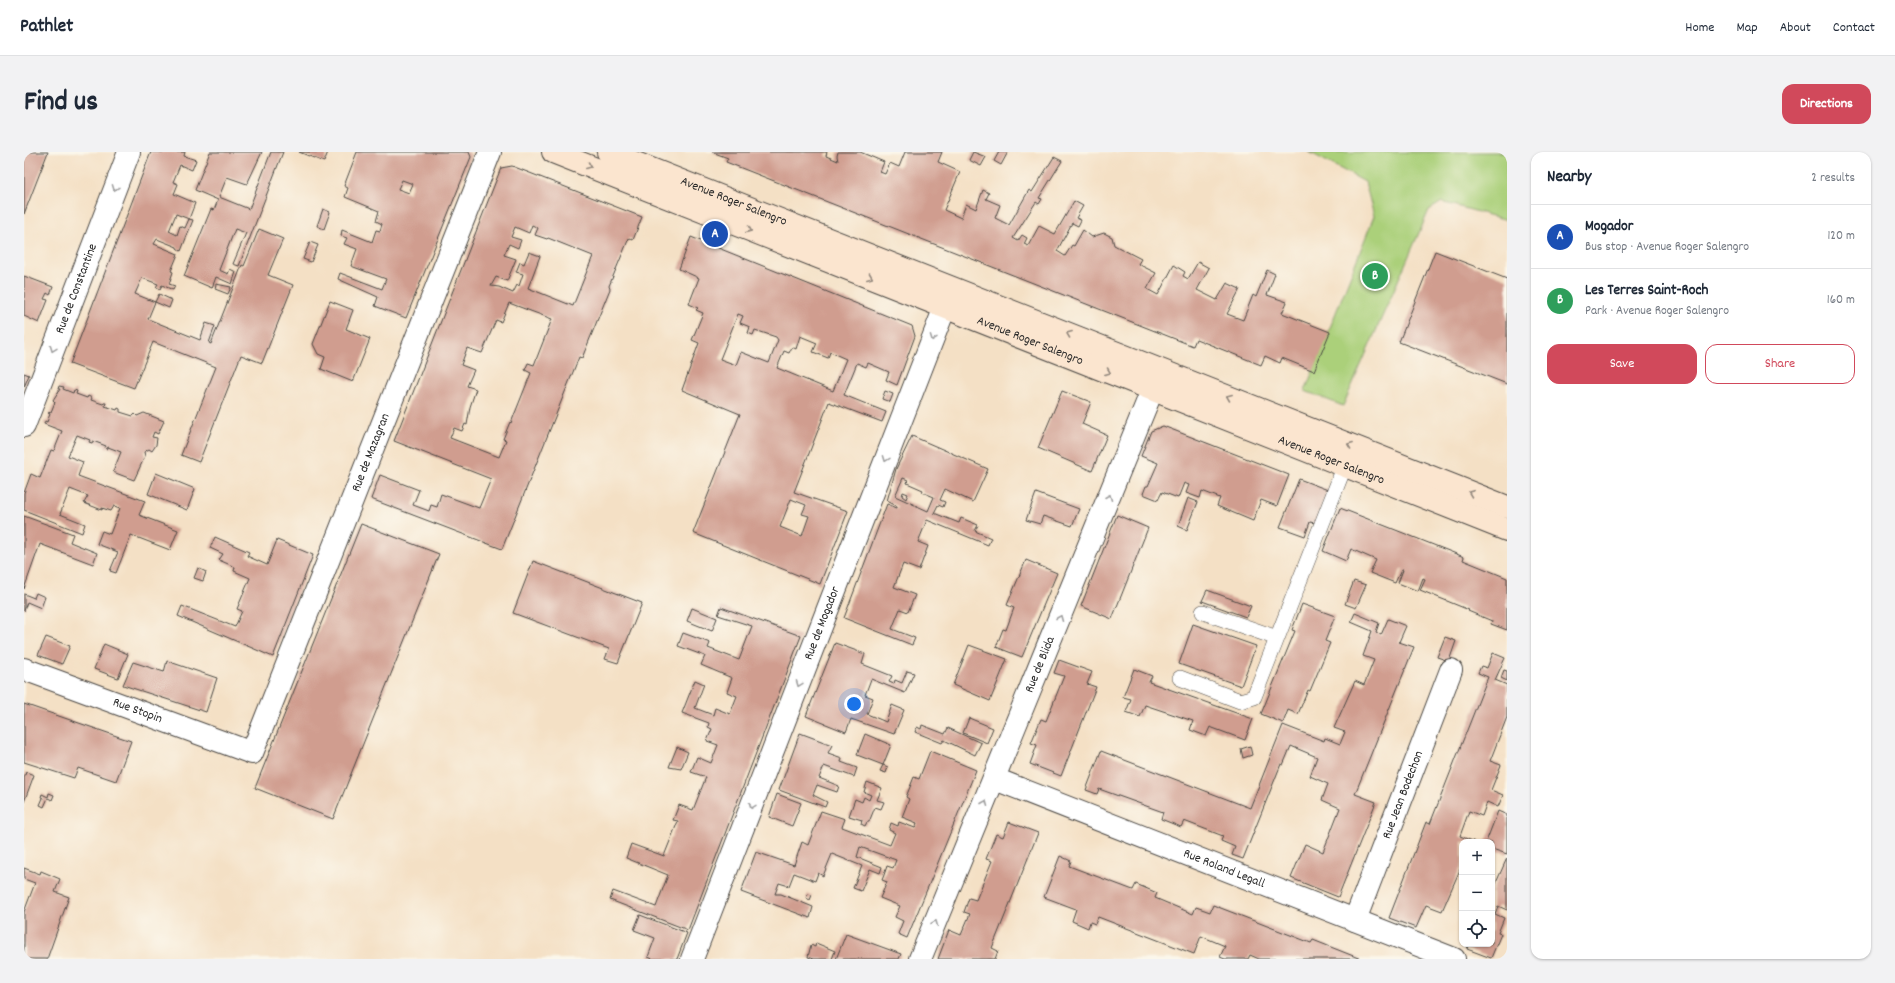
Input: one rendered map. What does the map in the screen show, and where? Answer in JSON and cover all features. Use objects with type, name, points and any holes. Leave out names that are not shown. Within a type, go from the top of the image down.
[{"type":"main road","name":"Avenue Roger Salengro","points":[[553,152],[949,298],[1156,380],[1507,507]]},
{"type":"main road","name":"Avenue Roger Salengro","points":[[608,152],[949,298]]},
{"type":"main road","name":"Avenue Roger Salengro","points":[[1156,380],[1345,465],[1507,530]]},
{"type":"street","name":"Rue de Constantine","points":[[24,426],[129,152]]},
{"type":"street","name":"Rue de Mazagran","points":[[252,753],[490,152]]},
{"type":"street","name":"Rue de Mogador","points":[[692,959],[949,298]]},
{"type":"street","name":"Rue de Blida","points":[[920,959],[995,779],[1156,380]]},
{"type":"street","name":"Rue Stopin","points":[[24,669],[252,753]]},
{"type":"street","name":"Rue Jean Bodechon","points":[[1355,920],[1451,670]]},
{"type":"street","name":"Rue Roland Legall","points":[[995,779],[1454,959]]},
{"type":"lane","points":[[1180,678],[1240,701],[1254,697],[1345,465]]},
{"type":"lane","points":[[1203,612],[1277,638]]},
{"type":"green space","points":[[1309,152],[1507,152],[1507,220],[1442,202],[1429,210],[1343,406],[1305,391],[1374,216],[1365,182]]},
{"type":"building","points":[[24,152],[48,152],[24,214]]},
{"type":"building","points":[[151,152],[185,152],[184,156],[196,160],[192,170],[180,165],[173,182],[178,184],[174,194],[195,203],[189,219],[193,220],[181,251],[177,247],[157,239],[154,244],[178,254],[171,271],[173,272],[169,284],[175,286],[173,290],[162,285],[160,289],[156,287],[158,284],[142,278],[135,294],[155,302],[148,319],[200,340],[206,323],[215,326],[209,343],[211,344],[242,265],[244,266],[259,229],[283,239],[268,275],[293,285],[262,363],[241,355],[199,462],[181,455],[216,367],[153,342],[134,388],[70,364]],"holes":[[[176,214],[189,219],[185,228],[180,226],[177,235],[169,231]]]},
{"type":"building","points":[[210,152],[262,152],[247,184],[227,177],[219,197],[249,209],[271,152],[283,152],[239,266],[233,264],[246,233],[235,229],[219,270],[228,274],[230,269],[236,272],[232,284],[216,277],[212,288],[184,276],[211,209],[214,210],[218,200],[195,190]]},
{"type":"building","points":[[299,152],[328,152],[324,162]]},
{"type":"building","points":[[357,152],[469,152],[471,157],[406,318],[375,306],[378,297],[338,279],[340,273],[382,289],[386,279],[351,266],[357,249],[344,244],[347,238],[341,236],[342,230],[372,242],[376,230],[380,231],[382,224],[376,221],[379,211],[345,197],[348,188],[344,186]],"holes":[[[402,180],[413,184],[409,193],[398,189]]]},
{"type":"building","points":[[712,152],[827,152],[826,156],[838,161],[838,152],[860,152],[884,162],[880,172],[885,174],[890,163],[899,167],[905,152],[942,152],[938,162],[960,172],[944,210],[961,218],[966,204],[976,209],[983,190],[989,193],[986,199],[1000,205],[995,218],[1009,225],[1029,190],[1032,192],[1054,157],[1062,161],[1039,198],[1042,199],[1039,204],[1036,202],[1013,238],[1018,241],[1022,235],[1027,238],[1024,244],[1028,246],[1039,226],[1055,234],[1074,201],[1083,206],[1076,218],[1081,220],[1078,226],[1072,223],[1057,251],[1065,256],[1072,245],[1074,246],[1083,230],[1092,237],[1104,233],[1112,237],[1114,245],[1141,259],[1138,264],[1156,273],[1147,289],[1158,295],[1174,265],[1185,272],[1183,276],[1188,279],[1198,262],[1209,268],[1197,290],[1217,300],[1227,283],[1240,289],[1227,314],[1243,320],[1253,295],[1256,297],[1267,270],[1275,274],[1267,295],[1287,302],[1282,313],[1330,332],[1314,371],[1282,358],[1280,363],[1265,356],[1261,365],[1196,339],[1193,346],[726,162],[728,158]]},
{"type":"building","points":[[973,152],[986,157],[981,166],[969,160]]},
{"type":"building","points":[[999,152],[1008,152],[1001,165],[994,161]]},
{"type":"building","points":[[512,166],[642,217],[633,240],[629,238],[582,358],[579,357],[502,549],[371,499],[380,475],[419,490],[413,505],[429,511],[431,505],[437,507],[441,494],[479,508],[491,479],[394,441],[501,168]],"holes":[[[532,225],[538,228],[535,235],[548,238],[593,256],[573,306],[528,288],[540,256],[529,252],[524,264],[520,262],[516,272],[523,274],[519,286],[517,285],[513,293],[499,287],[491,286],[496,277],[507,281],[516,259],[504,255],[509,244],[518,248],[521,240],[511,237],[515,227],[529,233]],[[509,303],[552,319],[534,365],[528,363],[525,370],[531,373],[503,439],[506,440],[499,457],[450,438],[454,428],[462,431],[465,424],[467,425],[470,407],[476,389],[467,386],[474,370],[461,365],[467,348],[482,353],[496,320],[501,322]]]},
{"type":"building","points":[[323,209],[330,212],[324,229],[317,226]]},
{"type":"building","points":[[691,237],[912,326],[915,336],[897,385],[886,380],[889,372],[868,363],[866,367],[857,363],[844,395],[886,412],[882,422],[829,402],[794,492],[848,511],[820,584],[693,533],[740,414],[682,390],[699,343],[692,340],[703,313],[696,310],[698,308],[689,304],[699,278],[679,269]],"holes":[[[738,314],[743,316],[740,323],[750,327],[748,333],[753,335],[755,330],[776,337],[778,340],[769,363],[741,352],[736,365],[720,359]],[[800,336],[817,343],[813,352],[828,358],[830,352],[846,359],[833,391],[777,368],[784,351],[789,353],[792,347],[796,349]],[[791,499],[806,505],[802,514],[809,516],[802,536],[780,527]]]},
{"type":"building","points":[[310,242],[318,245],[311,262],[303,259]]},
{"type":"building","points":[[1435,251],[1507,279],[1507,384],[1399,342]]},
{"type":"building","points":[[24,276],[53,287],[50,295],[47,293],[44,299],[48,300],[39,323],[24,316]]},
{"type":"building","points":[[216,284],[231,287],[228,294],[215,289]]},
{"type":"building","points":[[159,294],[172,300],[169,308],[155,302]]},
{"type":"building","points":[[330,301],[353,310],[346,329],[370,339],[353,382],[321,369],[325,357],[318,354],[313,344]]},
{"type":"building","points":[[24,373],[29,375],[24,387]]},
{"type":"building","points":[[59,386],[64,387],[63,389],[73,393],[74,390],[77,391],[76,394],[87,398],[88,396],[92,398],[91,400],[103,404],[106,403],[105,406],[117,410],[118,408],[120,409],[120,412],[133,416],[135,414],[137,416],[144,413],[164,421],[158,434],[154,432],[152,437],[157,438],[156,445],[152,451],[149,449],[144,452],[145,456],[134,480],[113,472],[121,452],[108,447],[107,449],[105,448],[106,446],[93,441],[92,443],[89,442],[90,440],[77,435],[68,456],[83,462],[78,476],[145,501],[139,515],[178,530],[170,550],[131,535],[116,573],[110,571],[118,552],[97,544],[102,531],[110,534],[120,508],[114,506],[111,511],[102,508],[102,510],[84,503],[88,496],[70,489],[60,514],[85,524],[82,533],[24,510],[24,493],[31,474],[40,478],[51,450],[54,451],[62,431],[44,424],[45,421],[47,422],[50,414],[48,413],[51,412],[55,402],[53,400],[60,389],[58,389]]},
{"type":"building","points":[[885,391],[893,394],[890,402],[882,399]]},
{"type":"building","points":[[1062,391],[1091,402],[1082,424],[1107,435],[1092,471],[1038,448]]},
{"type":"building","points":[[1163,426],[1289,475],[1277,506],[1261,500],[1253,521],[1217,506],[1220,498],[1202,491],[1200,498],[1186,493],[1189,485],[1184,483],[1178,498],[1162,492],[1158,500],[1143,494],[1158,463],[1141,456],[1151,431]]},
{"type":"building","points":[[912,436],[988,469],[973,502],[945,489],[940,500],[945,502],[943,507],[938,505],[934,513],[959,523],[961,518],[978,525],[975,531],[991,538],[988,545],[927,520],[918,542],[928,546],[919,570],[903,564],[894,587],[915,595],[908,612],[900,609],[892,629],[915,638],[912,645],[844,618],[887,504],[897,508],[897,506],[887,501],[896,469]],"holes":[[[903,478],[908,480],[907,483],[934,497],[928,511],[895,496]]]},
{"type":"building","points":[[156,473],[195,489],[187,510],[148,494]]},
{"type":"building","points":[[1299,479],[1328,490],[1315,523],[1310,522],[1305,536],[1280,527]]},
{"type":"building","points":[[903,492],[908,494],[906,499],[902,496]]},
{"type":"building","points":[[1036,493],[1079,509],[1072,526],[1043,516],[1040,524],[1026,520]]},
{"type":"building","points":[[1188,498],[1198,502],[1187,530],[1178,526]]},
{"type":"building","points":[[1340,508],[1464,557],[1463,560],[1507,578],[1507,630],[1491,624],[1492,621],[1468,611],[1469,610],[1420,590],[1425,579],[1423,578],[1418,591],[1398,583],[1403,570],[1401,570],[1395,583],[1370,573],[1376,560],[1351,549],[1346,561],[1323,551]]},
{"type":"building","points":[[1117,515],[1148,528],[1112,619],[1081,606]]},
{"type":"building","points":[[24,516],[73,534],[70,542],[97,553],[93,564],[40,544],[24,589]]},
{"type":"building","points":[[361,524],[439,554],[333,819],[255,788]]},
{"type":"building","points":[[215,537],[249,552],[247,556],[267,565],[277,540],[313,555],[273,657],[178,616],[182,606],[235,627],[242,611],[237,609],[250,578],[234,571],[235,567],[219,560],[223,554],[210,548]]},
{"type":"building","points":[[1026,560],[1057,573],[1022,657],[996,647],[1003,629],[1006,630],[1014,608],[1007,605]]},
{"type":"building","points":[[533,561],[642,603],[618,663],[605,659],[609,649],[513,613]]},
{"type":"building","points":[[198,568],[206,572],[203,581],[194,578]]},
{"type":"building","points":[[1354,581],[1366,585],[1356,608],[1345,604]]},
{"type":"building","points":[[1207,590],[1251,606],[1246,617],[1202,601]]},
{"type":"building","points":[[36,593],[45,597],[41,608],[27,602],[24,611],[24,594],[34,598]]},
{"type":"building","points":[[1302,604],[1335,616],[1325,641],[1330,643],[1310,691],[1308,690],[1298,714],[1288,710],[1283,723],[1261,714],[1295,631],[1292,630]]},
{"type":"building","points":[[721,607],[801,636],[688,930],[610,900],[613,891],[656,907],[668,875],[626,858],[631,844],[664,856],[678,821],[673,820],[679,805],[693,810],[706,777],[691,772],[697,757],[711,763],[718,745],[707,741],[712,729],[708,727],[709,723],[682,713],[695,680],[704,684],[695,708],[713,715],[715,708],[730,714],[737,696],[727,692],[732,678],[701,665],[705,656],[678,646],[683,633],[710,643],[708,648],[739,660],[752,626],[718,615]]},
{"type":"building","points":[[692,608],[717,618],[712,631],[687,621]]},
{"type":"building","points":[[1355,613],[1379,623],[1376,632],[1381,635],[1388,619],[1406,626],[1399,642],[1414,647],[1355,794],[1376,802],[1338,897],[1291,878],[1305,844],[1323,852],[1340,808],[1322,800],[1328,784],[1310,776],[1317,757],[1291,746],[1283,765],[1281,764],[1243,859],[1232,855],[1235,847],[1221,841],[1223,836],[1184,821],[1181,827],[1161,819],[1163,812],[1099,789],[1097,794],[1086,790],[1101,751],[1250,808],[1283,725],[1324,741],[1325,738],[1340,744],[1345,732],[1334,728],[1355,681],[1364,685],[1374,660],[1363,656],[1372,631],[1351,622]]},
{"type":"building","points":[[1193,624],[1256,646],[1241,686],[1179,664]]},
{"type":"building","points":[[46,637],[70,646],[62,664],[38,655]]},
{"type":"building","points":[[1445,637],[1456,641],[1449,661],[1437,657]]},
{"type":"building","points":[[835,643],[865,654],[862,664],[892,676],[889,682],[894,684],[895,680],[902,683],[907,671],[914,673],[905,693],[871,679],[865,695],[873,698],[867,714],[886,722],[892,705],[904,710],[894,734],[851,719],[846,732],[806,716]]},
{"type":"building","points":[[104,644],[128,654],[118,678],[94,669]]},
{"type":"building","points":[[969,645],[1007,659],[990,701],[953,685]]},
{"type":"building","points":[[1493,653],[1505,658],[1495,680],[1507,685],[1507,717],[1490,761],[1501,765],[1491,790],[1503,795],[1498,807],[1487,802],[1482,816],[1469,811],[1460,836],[1468,839],[1459,839],[1459,872],[1442,911],[1426,905],[1416,928],[1389,918],[1426,822],[1430,824],[1488,677],[1478,673],[1481,666],[1487,668]]},
{"type":"building","points":[[1059,660],[1092,672],[1087,684],[1096,687],[1061,776],[1030,764],[1037,745],[1031,743],[1041,719],[1046,721],[1064,676],[1054,673]]},
{"type":"building","points":[[167,661],[217,678],[206,712],[123,685],[133,662],[164,672]]},
{"type":"building","points":[[1134,669],[1152,676],[1149,682],[1253,719],[1245,740],[1210,727],[1206,736],[1190,730],[1193,721],[1145,705],[1140,717],[1126,712],[1131,699],[1123,697]]},
{"type":"building","points":[[1504,670],[1507,671],[1507,681],[1501,678]]},
{"type":"building","points":[[24,704],[131,741],[116,781],[78,768],[74,778],[24,762]]},
{"type":"building","points":[[969,718],[993,728],[987,743],[963,733]]},
{"type":"building","points":[[922,725],[945,734],[948,728],[981,743],[975,755],[944,740],[942,743],[915,732],[917,727],[921,729]]},
{"type":"building","points":[[800,733],[832,745],[828,753],[842,758],[841,762],[857,768],[854,777],[824,766],[819,778],[839,786],[837,792],[817,785],[813,795],[827,802],[825,807],[779,790]]},
{"type":"building","points":[[865,734],[891,745],[883,765],[857,755]]},
{"type":"building","points":[[1250,746],[1252,755],[1243,758],[1241,749]]},
{"type":"building","points":[[677,747],[688,752],[681,769],[669,767]]},
{"type":"building","points":[[930,751],[976,770],[907,938],[898,934],[903,921],[895,917],[900,906],[880,898],[887,882],[882,880],[887,866],[893,868],[896,860],[860,847],[857,857],[882,867],[880,873],[870,869],[861,891],[853,888],[862,866],[832,854],[823,876],[818,873],[815,881],[794,873],[789,886],[779,883],[775,894],[781,894],[813,907],[810,918],[741,892],[756,852],[794,865],[802,842],[808,845],[821,811],[845,819],[842,827],[890,845],[895,833],[889,830],[891,823],[898,826],[899,822],[915,828],[917,823],[902,817],[909,799],[906,797],[914,777],[919,779]]},
{"type":"building","points":[[883,765],[888,767],[886,773],[880,771]]},
{"type":"building","points":[[26,772],[34,775],[24,802],[24,778]]},
{"type":"building","points":[[867,782],[882,788],[877,800],[884,802],[881,809],[875,807],[869,822],[867,822],[865,826],[861,824],[862,820],[849,816],[855,799],[862,802],[864,797],[869,800],[871,795],[864,792]]},
{"type":"building","points":[[49,793],[54,795],[52,800],[48,798],[44,807],[40,805],[43,798],[41,797],[42,794],[48,797]]},
{"type":"building","points":[[777,794],[801,803],[792,826],[769,817]]},
{"type":"building","points":[[1498,811],[1507,815],[1507,854],[1495,850],[1495,839],[1487,839]]},
{"type":"building","points":[[1009,822],[1038,833],[992,948],[998,951],[995,959],[938,959],[949,930],[961,935],[970,914],[964,912],[969,898],[976,900],[992,861],[986,859],[996,834],[1003,837]]},
{"type":"building","points":[[1060,856],[1071,861],[1069,866],[1133,890],[1136,884],[1157,893],[1155,898],[1193,914],[1196,907],[1210,912],[1213,905],[1311,943],[1313,940],[1361,959],[1259,959],[1250,955],[1248,959],[1225,959],[1220,957],[1225,946],[1201,936],[1194,954],[1098,917],[1095,924],[1090,922],[1088,928],[1072,921],[1076,909],[1044,897]]},
{"type":"building","points":[[1507,858],[1507,910],[1498,906],[1495,914],[1495,885]]},
{"type":"building","points":[[24,868],[40,874],[41,871],[60,879],[55,892],[69,897],[47,959],[24,959],[24,912],[35,883],[24,879]]},
{"type":"building","points":[[808,894],[812,895],[810,900],[806,898]]},
{"type":"building","points":[[1495,914],[1504,918],[1498,933],[1501,934],[1491,958],[1467,949],[1468,947],[1495,947]]},
{"type":"building","points":[[640,915],[687,933],[677,959],[653,959],[648,957],[655,938],[634,930]]},
{"type":"building","points":[[846,934],[901,954],[899,959],[836,959]]},
{"type":"building","points":[[816,943],[835,951],[832,959],[814,959],[808,957],[811,945],[815,947]]},
{"type":"place","name":"Mogador","points":[[715,234]]},
{"type":"place","name":"Les Terres Saint-Roch","points":[[1375,276]]}]
